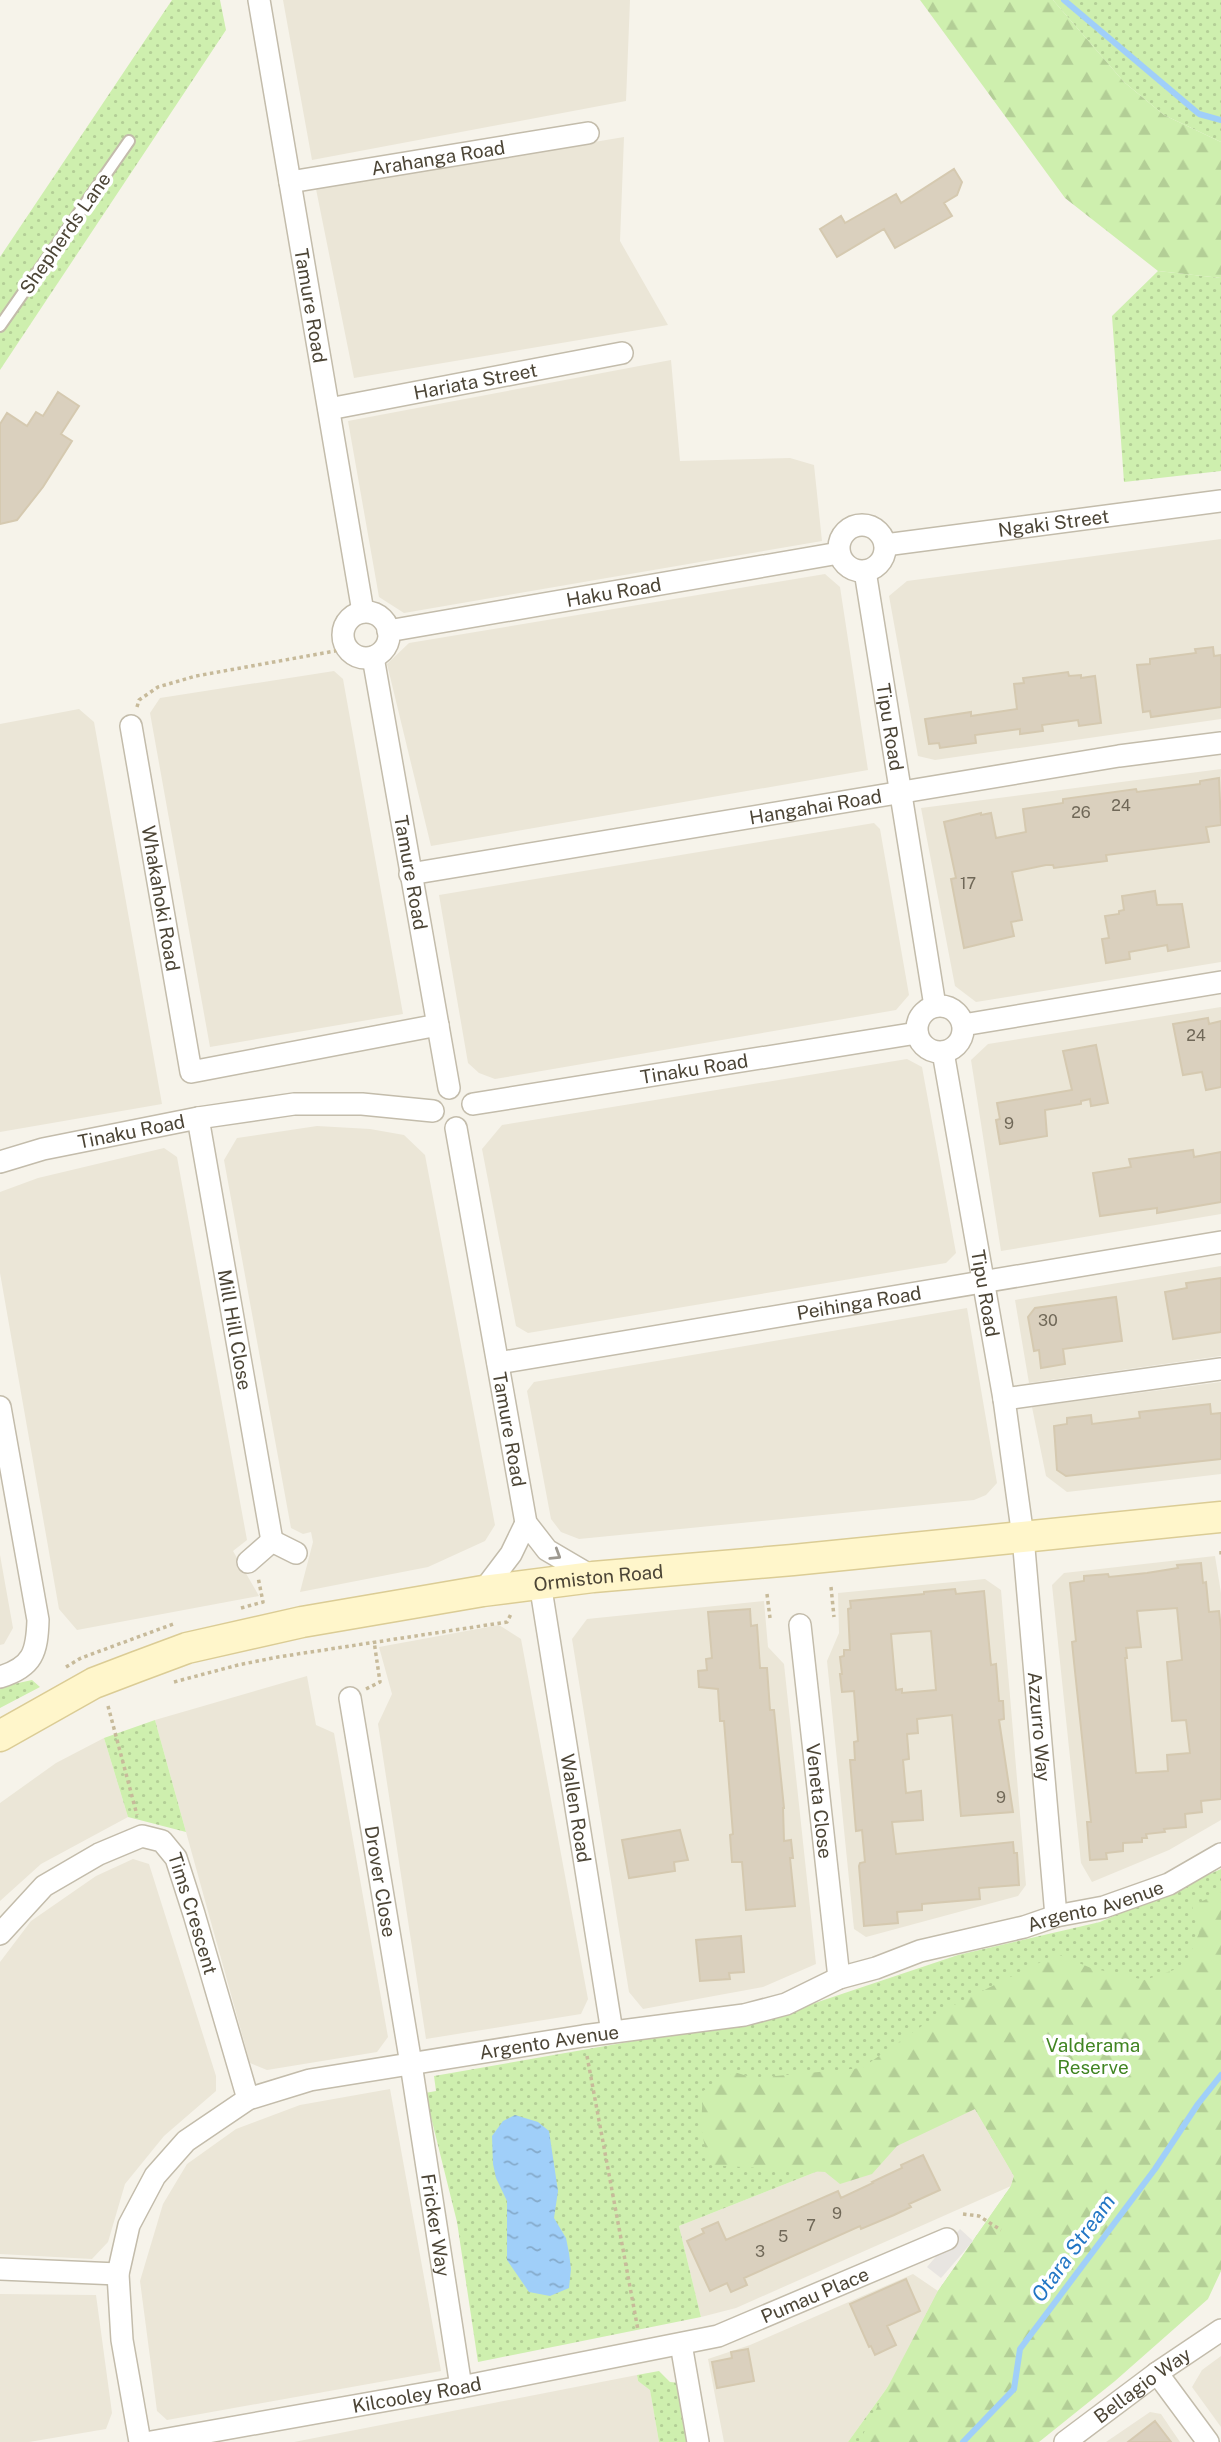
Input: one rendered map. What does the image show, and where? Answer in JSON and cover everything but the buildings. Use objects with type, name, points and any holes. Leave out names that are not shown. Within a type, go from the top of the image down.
[{"type":"main road","name":"Ormiston Road","points":[[0,1736],[94,1683],[187,1648],[302,1622],[540,1583],[1221,1517]]},
{"type":"street","name":"Tamure Road","points":[[259,0],[363,612]]},
{"type":"street","name":"Arahanga Road","points":[[290,182],[588,133]]},
{"type":"street","name":"Hariata Street","points":[[329,409],[622,354]]},
{"type":"street","name":"Ngaki Street","points":[[885,545],[1221,501]]},
{"type":"street","points":[[857,526],[872,527],[885,545],[883,559],[872,569],[865,571],[846,565],[839,553],[841,539],[850,528],[857,526]]},
{"type":"street","name":"Haku Road","points":[[388,631],[839,553]]},
{"type":"street","name":"Tipu Road","points":[[865,571],[935,1006]]},
{"type":"street","points":[[363,612],[380,617],[386,623],[388,631],[387,644],[373,657],[354,655],[345,646],[343,633],[347,622],[363,612]]},
{"type":"street","name":"Tamure Road","points":[[373,657],[449,1088]]},
{"type":"street","name":"Whakahoki Road","points":[[131,726],[191,1072],[438,1025]]},
{"type":"street","name":"Hangahai Road","points":[[411,874],[1119,755],[1221,743]]},
{"type":"street","points":[[963,1025],[1221,982]]},
{"type":"street","points":[[935,1006],[950,1008],[963,1025],[963,1032],[956,1045],[943,1052],[929,1049],[919,1040],[917,1033],[919,1019],[935,1006]]},
{"type":"street","name":"Tinaku Road","points":[[473,1104],[917,1033]]},
{"type":"street","name":"Tipu Road","points":[[943,1052],[1004,1399],[1023,1537]]},
{"type":"street","points":[[449,1088],[467,1093],[473,1104],[471,1117],[456,1128],[439,1122],[433,1111],[438,1094],[449,1088]]},
{"type":"street","name":"Tinaku Road","points":[[0,1162],[43,1149],[198,1118],[294,1104],[362,1104],[433,1111]]},
{"type":"street","name":"Mill Hill Close","points":[[198,1118],[272,1541]]},
{"type":"street","name":"Tamure Road","points":[[456,1128],[526,1523],[547,1550],[593,1577]]},
{"type":"street","name":"Peihinga Road","points":[[498,1363],[1221,1242]]},
{"type":"street","points":[[1004,1399],[1221,1369]]},
{"type":"street","points":[[0,1407],[38,1620],[37,1643],[32,1657],[24,1668],[0,1677]]},
{"type":"street","points":[[483,1591],[511,1554],[526,1523]]},
{"type":"street","name":"Azzurro Way","points":[[1023,1537],[1056,1916]]},
{"type":"street","points":[[248,1562],[272,1541],[296,1553]]},
{"type":"street","name":"Wallen Road","points":[[540,1583],[612,2032]]},
{"type":"street","name":"Veneta Close","points":[[800,1625],[839,1978]]},
{"type":"street","name":"Drover Close","points":[[350,1698],[411,2064]]},
{"type":"street","points":[[0,1934],[44,1886],[99,1854],[142,1836]]},
{"type":"street","name":"Tims Crescent","points":[[142,1836],[162,1841],[176,1858],[248,2099]]},
{"type":"street","name":"Argento Avenue","points":[[139,2442],[122,2340],[118,2274],[129,2225],[155,2176],[186,2141],[248,2099],[310,2080],[612,2032],[744,2015],[786,2004],[839,1978],[876,1968],[920,1951],[1024,1927],[1056,1916],[1104,1907],[1169,1884],[1221,1854]]},
{"type":"street","name":"Fricker Way","points":[[411,2064],[461,2387]]},
{"type":"street","name":"Pumau Place","points":[[681,2344],[718,2336],[947,2239]]},
{"type":"street","points":[[0,2269],[118,2274]]},
{"type":"street","name":"Bellagio Way","points":[[1065,2442],[1221,2330]]},
{"type":"street","points":[[681,2344],[698,2442]]},
{"type":"street","name":"Kilcooley Road","points":[[151,2442],[461,2387],[681,2344]]},
{"type":"street","points":[[1157,2374],[1208,2442]]},
{"type":"lane","name":"Shepherds Lane","points":[[0,326],[129,141]]},
{"type":"path","points":[[131,726],[139,700],[158,687],[196,676],[335,651],[345,646]]},
{"type":"path","points":[[1221,1551],[1221,1556]]},
{"type":"path","points":[[831,1587],[834,1617]]},
{"type":"path","points":[[767,1594],[770,1618]]},
{"type":"path","points":[[165,1684],[238,1665],[373,1641],[507,1622],[512,1612]]},
{"type":"path","points":[[350,1698],[380,1682],[373,1641]]},
{"type":"path","points":[[118,1702],[108,1706],[142,1836]]},
{"type":"path","points":[[586,2048],[640,2339]]},
{"type":"path","points":[[963,2214],[979,2216],[1001,2230]]},
{"type":"shaded area","points":[[283,0],[630,0],[626,101],[312,160]]},
{"type":"shaded area","points":[[624,137],[620,241],[668,325],[354,378],[316,189]]},
{"type":"shaded area","points":[[671,360],[680,461],[790,458],[814,465],[822,541],[404,613],[379,597],[348,421]]},
{"type":"shaded area","points":[[1221,539],[1221,719],[935,760],[918,756],[889,596],[907,581]]},
{"type":"shaded area","points":[[825,574],[840,587],[868,770],[431,846],[387,664],[409,643]]},
{"type":"shaded area","points":[[334,671],[343,679],[403,1014],[210,1047],[150,713],[160,698]]},
{"type":"shaded area","points":[[79,709],[94,722],[162,1104],[0,1132],[0,724]]},
{"type":"shaded area","points":[[1221,769],[1221,962],[976,1002],[955,986],[921,808]]},
{"type":"shaded area","points":[[874,823],[880,829],[909,995],[896,1010],[495,1079],[479,1073],[468,1063],[439,895]]},
{"type":"shaded area","points":[[1221,1007],[1221,1214],[1001,1251],[971,1060],[988,1044]]},
{"type":"shaded area","points":[[907,1059],[922,1067],[956,1253],[946,1263],[528,1333],[516,1326],[482,1149],[502,1125]]},
{"type":"shaded area","points":[[317,1126],[370,1129],[404,1135],[425,1155],[495,1525],[485,1541],[428,1567],[300,1592],[313,1542],[311,1532],[303,1534],[291,1528],[224,1160],[237,1138]]},
{"type":"shaded area","points":[[164,1148],[177,1157],[247,1540],[233,1551],[259,1596],[77,1630],[59,1609],[0,1273],[0,1192],[38,1178]]},
{"type":"shaded area","points":[[1221,1266],[1221,1356],[1029,1383],[1015,1300]]},
{"type":"shaded area","points":[[967,1308],[997,1483],[986,1495],[974,1500],[579,1539],[561,1532],[551,1519],[527,1391],[534,1382]]},
{"type":"shaded area","points":[[1221,1382],[1221,1474],[1067,1492],[1046,1476],[1032,1407]]},
{"type":"shaded area","points":[[0,1555],[13,1628],[4,1644],[0,1645]]},
{"type":"shaded area","points":[[1215,1556],[1221,1593],[1221,1820],[1169,1850],[1092,1882],[1081,1863],[1052,1585],[1064,1573]]},
{"type":"shaded area","points":[[985,1579],[1001,1590],[1026,1885],[1018,1896],[866,1937],[854,1929],[827,1661],[839,1633],[838,1593]]},
{"type":"shaded area","points":[[764,1601],[768,1647],[784,1664],[816,1964],[763,1987],[643,2009],[629,1992],[572,1639],[587,1619]]},
{"type":"shaded area","points":[[499,1625],[521,1639],[588,1999],[581,2014],[426,2039],[378,1724],[392,1694],[379,1647]]},
{"type":"shaded area","points":[[307,1676],[316,1725],[334,1733],[388,2037],[377,2052],[267,2070],[250,2063],[155,1720]]},
{"type":"shaded area","points":[[104,1738],[128,1817],[41,1864],[0,1901],[0,1803],[56,1763]]},
{"type":"shaded area","points":[[133,1859],[149,1864],[216,2076],[216,2091],[164,2136],[125,2184],[108,2242],[92,2259],[0,2254],[0,1962],[31,1921],[96,1876]]},
{"type":"shaded area","points":[[390,2089],[441,2371],[167,2420],[157,2411],[140,2281],[163,2204],[187,2164],[236,2129],[300,2105]]},
{"type":"shaded area","points":[[975,2109],[1014,2176],[1011,2186],[736,2308],[701,2317],[679,2226]]},
{"type":"shaded area","points":[[960,2229],[973,2241],[941,2278],[927,2267]]},
{"type":"shaded area","points":[[913,2274],[938,2291],[892,2381],[848,2442],[724,2442],[708,2359],[750,2345]]},
{"type":"shaded area","points":[[0,2294],[96,2295],[112,2413],[106,2429],[29,2442],[0,2442]]},
{"type":"shaded area","points":[[1221,2356],[1221,2427],[1192,2387],[1202,2370]]},
{"type":"shaded area","points":[[637,2375],[638,2381],[650,2389],[659,2442],[294,2442]]},
{"type":"shaded area","points":[[1150,2412],[1161,2414],[1180,2442],[1106,2442]]},
{"type":"green space","points":[[172,0],[220,0],[226,30],[0,370],[0,257]]},
{"type":"green space","points":[[920,0],[1053,0],[1124,82],[1164,115],[1221,142],[1221,278],[1158,271],[1065,198]]},
{"type":"green space","points":[[1053,0],[1221,0],[1221,142],[1164,115],[1124,82]]},
{"type":"green space","points":[[1158,271],[1221,278],[1221,471],[1124,482],[1112,316]]},
{"type":"green space","points":[[32,1680],[40,1687],[0,1708],[0,1687]]},
{"type":"green space","points":[[155,1720],[186,1832],[128,1817],[104,1738]]},
{"type":"green space","name":"Valderama Reserve","points":[[1221,1869],[1221,2141],[1031,2442],[848,2442],[892,2381],[938,2291],[1011,2186],[1014,2176],[975,2109],[679,2226],[701,2317],[478,2362],[457,2222],[425,2093],[436,2091],[434,2076],[651,2038],[752,2024],[958,1955],[1100,1922]]},
{"type":"green space","points":[[1221,1892],[1221,2271],[1208,2299],[1115,2381],[1039,2442],[859,2442],[938,2291],[1011,2186],[1014,2176],[975,2109],[897,2146],[872,2174],[840,2184],[825,2172],[708,2165],[701,2126],[703,2091],[734,2072],[754,2078],[862,2068],[946,2009],[1057,1954],[1091,1968],[1145,1980],[1185,1966],[1199,1933],[1192,1906]]},
{"type":"green space","points":[[659,2371],[670,2382],[680,2383],[690,2442],[659,2442],[650,2390],[638,2381],[637,2375]]},
{"type":"water","points":[[515,2115],[538,2122],[549,2131],[558,2191],[554,2218],[566,2238],[571,2269],[569,2288],[550,2296],[529,2292],[507,2260],[507,2201],[496,2178],[492,2136],[503,2121]]},
{"type":"waterway","points":[[1064,0],[1199,114],[1221,120]]},
{"type":"waterway","name":"Otara Stream","points":[[963,2442],[1014,2389],[1020,2349],[1155,2169],[1198,2104],[1221,2075]]}]
